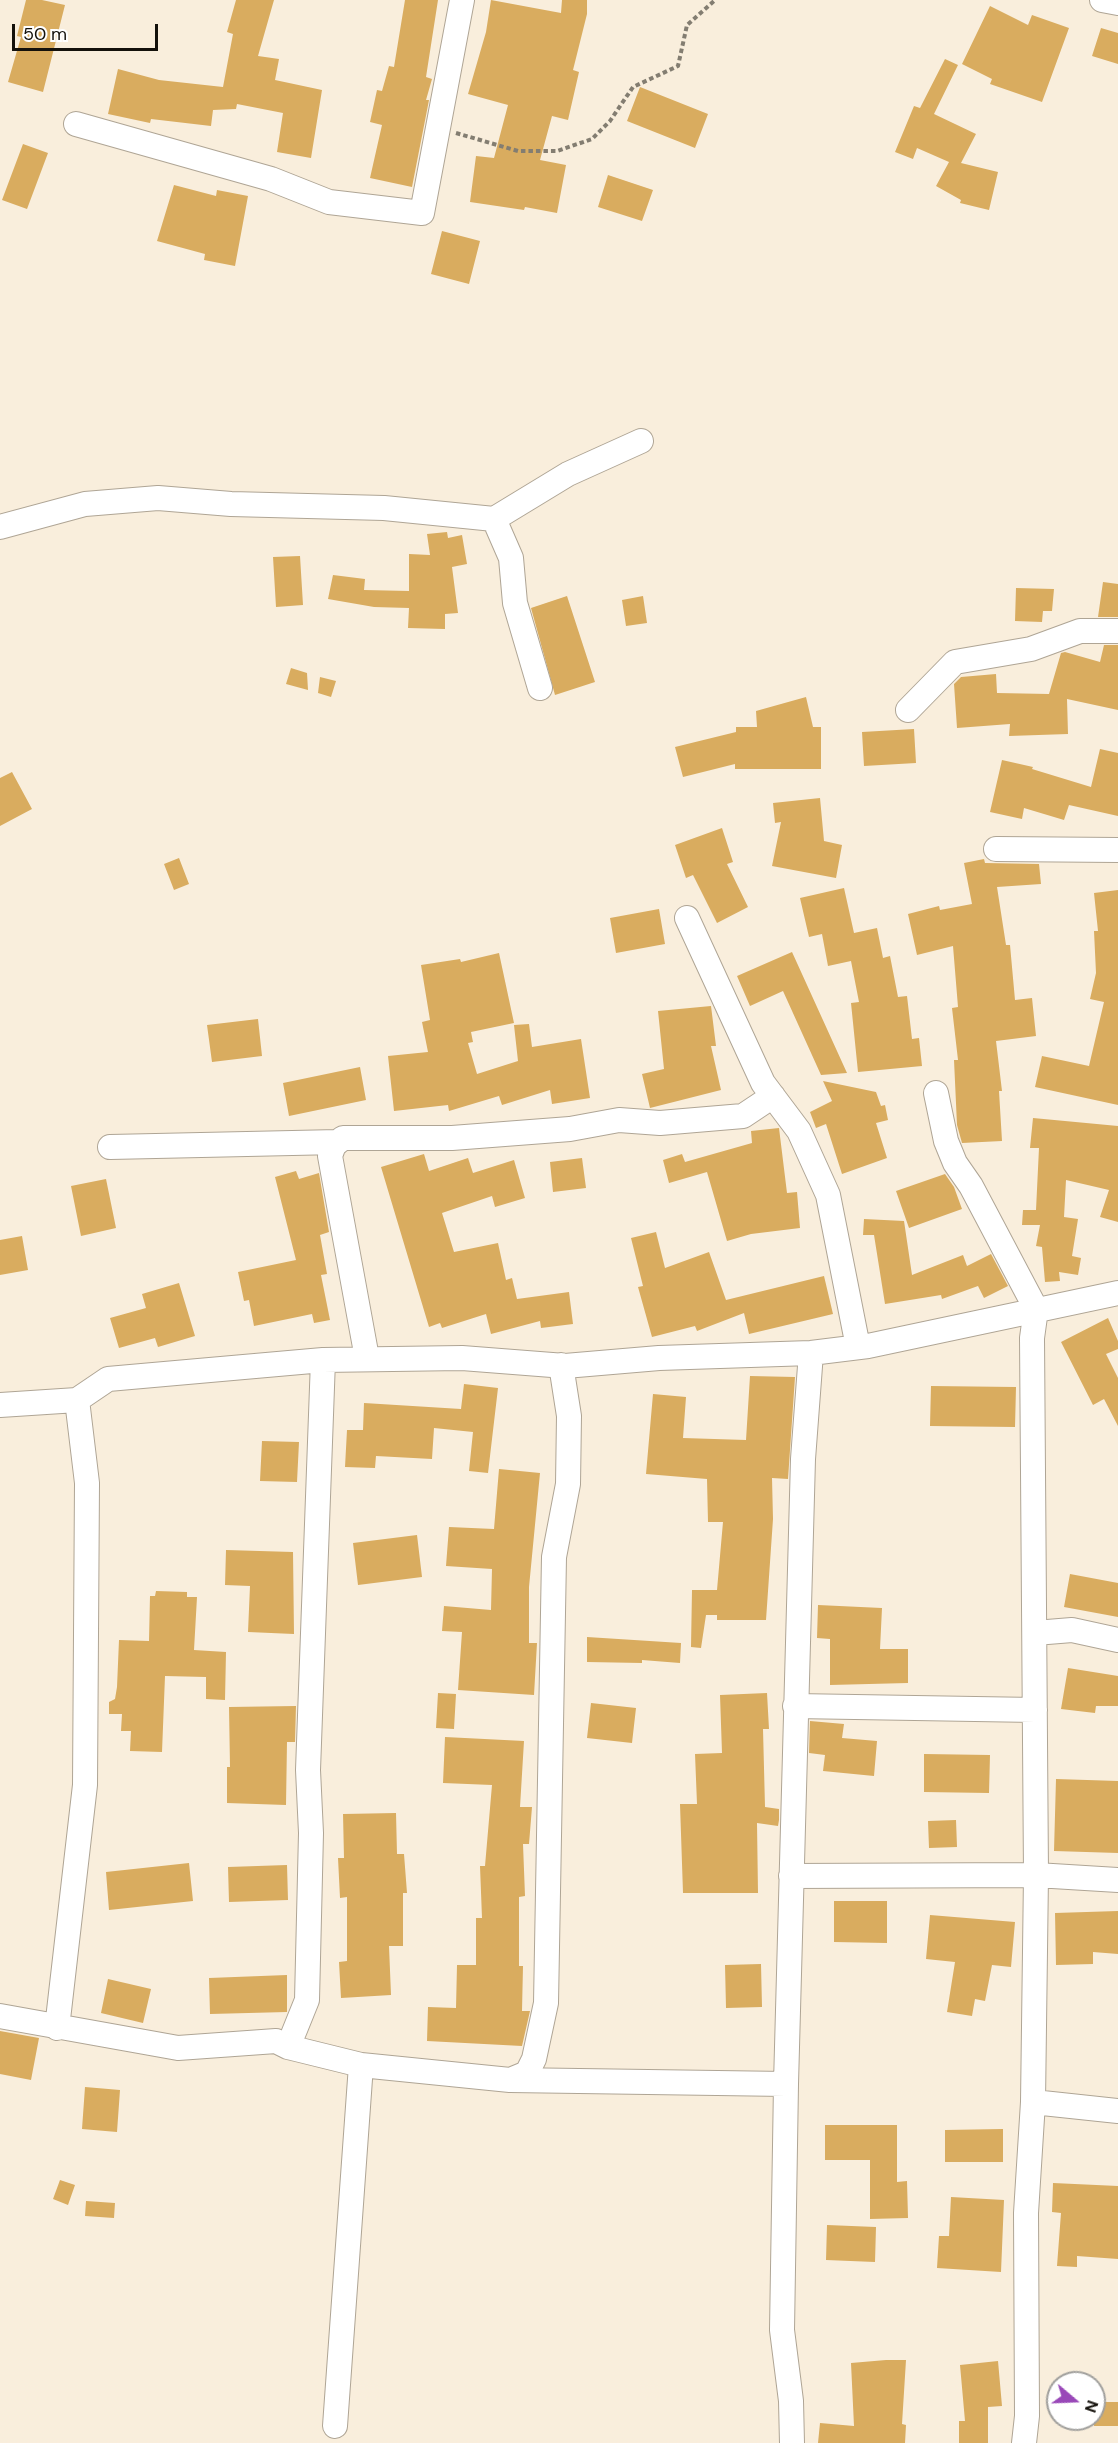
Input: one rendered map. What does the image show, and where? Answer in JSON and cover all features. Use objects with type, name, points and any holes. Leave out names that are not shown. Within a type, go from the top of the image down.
[{"type":"street","points":[[76,124],[271,179],[329,202],[422,213],[435,132],[462,0]]},
{"type":"street","points":[[1102,0],[1118,3]]},
{"type":"street","points":[[0,527],[85,504],[158,498],[231,504],[384,508],[494,519],[567,474],[641,441]]},
{"type":"street","points":[[494,519],[511,558],[515,603],[540,688]]},
{"type":"street","points":[[908,710],[955,662],[1030,649],[1080,631],[1118,630]]},
{"type":"street","points":[[996,849],[1118,850]]},
{"type":"street","points":[[687,918],[763,1083],[799,1131],[828,1195],[858,1347]]},
{"type":"street","points":[[936,1093],[946,1140],[956,1163],[971,1186],[1036,1309],[1032,1338],[1036,1875],[1033,2102],[1026,2213],[1027,2416],[1024,2443]]},
{"type":"street","points":[[367,1358],[330,1156],[343,1138],[452,1138],[570,1130],[619,1120],[660,1123],[743,1116],[773,1096]]},
{"type":"street","points":[[110,1147],[338,1142]]},
{"type":"street","points":[[0,1405],[77,1400],[108,1379],[323,1360],[462,1358],[561,1365],[659,1358],[811,1353],[858,1347],[1118,1293]]},
{"type":"street","points":[[792,2443],[791,2401],[782,2330],[786,2084],[802,1459],[811,1353]]},
{"type":"street","points":[[288,2047],[307,2001],[311,1833],[309,1770],[323,1360]]},
{"type":"street","points":[[510,2080],[527,2073],[534,2059],[546,2003],[554,1557],[568,1473],[569,1416],[561,1365]]},
{"type":"street","points":[[57,2028],[85,1785],[87,1483],[77,1400]]},
{"type":"street","points":[[1035,1633],[1072,1630],[1118,1640]]},
{"type":"street","points":[[795,1706],[1035,1710]]},
{"type":"street","points":[[791,1876],[1036,1875],[1118,1880]]},
{"type":"street","points":[[0,2016],[178,2048],[276,2041],[288,2047],[361,2065],[510,2080],[786,2084]]},
{"type":"street","points":[[335,2426],[361,2065]]},
{"type":"street","points":[[1033,2102],[1118,2111]]},
{"type":"path","points":[[435,132],[440,128],[518,151],[557,151],[592,139],[610,122],[633,87],[678,66],[687,25],[714,1]]},
{"type":"building","points":[[26,0],[42,0],[65,5],[43,92],[8,82],[21,37],[17,36]]},
{"type":"building","points":[[236,0],[274,0],[258,56],[279,59],[275,80],[322,90],[311,158],[277,152],[283,113],[237,104],[236,109],[213,110],[211,126],[151,119],[150,123],[108,114],[118,69],[159,80],[223,87],[233,34],[227,32]]},
{"type":"building","points":[[405,0],[438,0],[426,77],[432,79],[426,100],[429,100],[412,187],[370,178],[382,125],[370,122],[377,90],[382,91],[389,66],[394,67]]},
{"type":"building","points":[[491,0],[561,13],[562,0],[587,0],[587,14],[573,70],[579,72],[568,120],[552,116],[540,160],[566,165],[557,213],[525,207],[524,210],[470,202],[476,156],[494,158],[508,105],[468,94],[486,32]]},
{"type":"building","points":[[990,6],[1028,25],[1032,15],[1069,28],[1042,102],[990,84],[992,79],[962,64]]},
{"type":"building","points":[[1101,28],[1118,33],[1118,64],[1092,56]]},
{"type":"building","points":[[945,59],[958,65],[934,114],[976,134],[961,163],[998,172],[989,210],[960,203],[961,200],[936,186],[949,162],[917,148],[913,159],[895,152],[914,106],[920,108]]},
{"type":"building","points":[[640,87],[708,114],[695,148],[627,121]]},
{"type":"building","points":[[23,144],[48,153],[27,209],[2,200]]},
{"type":"building","points":[[608,175],[653,190],[642,221],[598,207]]},
{"type":"building","points":[[174,185],[216,196],[217,190],[248,196],[235,266],[204,260],[205,254],[157,241]]},
{"type":"building","points":[[442,231],[480,241],[469,284],[431,274]]},
{"type":"building","points":[[447,532],[448,538],[462,535],[467,564],[452,567],[458,613],[445,614],[445,629],[408,628],[409,608],[374,607],[328,599],[333,575],[365,579],[364,590],[409,591],[409,554],[430,555],[427,534]]},
{"type":"building","points":[[300,556],[303,605],[276,607],[273,557]]},
{"type":"building","points":[[1103,582],[1118,584],[1118,617],[1098,617]]},
{"type":"building","points":[[1016,588],[1054,589],[1052,611],[1043,611],[1042,622],[1015,621]]},
{"type":"building","points":[[567,596],[595,682],[555,695],[531,608]]},
{"type":"building","points":[[643,596],[647,623],[626,626],[622,600]]},
{"type":"building","points":[[1104,645],[1118,645],[1118,710],[1067,699],[1068,734],[1009,736],[1010,724],[957,728],[954,684],[961,677],[996,674],[997,693],[1049,694],[1061,653],[1065,652],[1100,662]]},
{"type":"building","points":[[291,668],[307,673],[308,690],[286,684]]},
{"type":"building","points":[[320,677],[336,681],[331,697],[318,693]]},
{"type":"building","points":[[806,697],[813,727],[821,727],[821,769],[735,769],[735,764],[683,777],[675,747],[736,732],[736,727],[757,727],[756,711]]},
{"type":"building","points":[[914,729],[916,763],[864,766],[862,732]]},
{"type":"building","points":[[1100,749],[1118,753],[1118,816],[1069,805],[1064,820],[1024,808],[1022,819],[990,812],[1002,760],[1033,767],[1032,769],[1091,787]]},
{"type":"building","points":[[12,772],[32,809],[0,826],[0,778]]},
{"type":"building","points":[[820,798],[824,841],[842,845],[836,878],[772,866],[781,822],[775,823],[773,803]]},
{"type":"building","points":[[722,828],[733,862],[727,864],[748,907],[717,923],[693,875],[686,878],[675,845]]},
{"type":"building","points":[[179,858],[189,884],[174,890],[164,864]]},
{"type":"building","points":[[984,859],[985,863],[1039,864],[1041,884],[997,887],[1006,945],[1010,945],[1015,1000],[1032,998],[1036,1036],[996,1041],[1002,1091],[999,1091],[1002,1141],[962,1143],[957,1125],[954,1060],[958,1060],[952,1008],[958,1007],[953,946],[917,955],[908,914],[939,906],[940,910],[972,904],[964,863]]},
{"type":"building","points":[[844,888],[854,933],[877,928],[883,958],[890,956],[898,997],[907,996],[912,1039],[919,1038],[922,1066],[858,1072],[851,1003],[859,1002],[851,961],[828,966],[822,934],[809,937],[800,898]]},
{"type":"building","points":[[1118,890],[1118,1105],[1035,1087],[1042,1056],[1089,1066],[1104,1002],[1090,999],[1096,973],[1094,931],[1098,931],[1094,893]]},
{"type":"building","points":[[659,909],[665,944],[616,953],[610,918]]},
{"type":"building","points":[[792,952],[847,1073],[821,1075],[783,991],[750,1006],[737,976]]},
{"type":"building","points":[[499,953],[514,1023],[471,1032],[473,1042],[468,1043],[477,1074],[518,1061],[514,1025],[529,1024],[532,1047],[581,1039],[590,1098],[552,1104],[550,1090],[502,1105],[499,1096],[449,1111],[448,1105],[394,1111],[388,1056],[428,1052],[422,1022],[430,1020],[421,965],[460,959],[461,962]]},
{"type":"building","points":[[711,1006],[716,1046],[711,1046],[721,1090],[650,1108],[642,1074],[664,1069],[658,1011]]},
{"type":"building","points":[[258,1019],[262,1056],[212,1062],[207,1025]]},
{"type":"building","points":[[360,1067],[366,1100],[289,1116],[283,1083]]},
{"type":"building","points":[[823,1081],[876,1092],[881,1106],[885,1105],[888,1120],[876,1123],[887,1158],[842,1174],[826,1124],[816,1128],[810,1112],[832,1101]]},
{"type":"building","points":[[1033,1118],[1118,1126],[1118,1222],[1100,1217],[1109,1190],[1066,1180],[1064,1217],[1078,1219],[1072,1256],[1081,1258],[1078,1275],[1059,1272],[1060,1281],[1045,1282],[1042,1247],[1036,1246],[1040,1225],[1022,1225],[1023,1210],[1036,1210],[1039,1148],[1030,1148]]},
{"type":"building","points":[[779,1128],[787,1193],[797,1192],[800,1228],[751,1234],[727,1241],[707,1172],[669,1183],[663,1160],[682,1154],[685,1162],[752,1143],[751,1131]]},
{"type":"building","points":[[424,1154],[429,1171],[468,1158],[473,1173],[514,1160],[525,1198],[495,1207],[492,1196],[442,1213],[454,1252],[498,1243],[506,1280],[512,1278],[517,1299],[569,1292],[573,1324],[541,1328],[540,1321],[491,1334],[486,1314],[442,1328],[440,1323],[429,1327],[381,1167]]},
{"type":"building","points":[[582,1158],[586,1188],[553,1192],[550,1162]]},
{"type":"building","points":[[296,1171],[299,1179],[319,1173],[329,1232],[320,1235],[327,1274],[321,1275],[330,1320],[314,1323],[312,1314],[254,1326],[249,1300],[244,1301],[238,1272],[296,1260],[275,1177]]},
{"type":"building","points":[[945,1174],[954,1187],[962,1209],[909,1228],[896,1191]]},
{"type":"building","points":[[106,1179],[116,1228],[81,1236],[71,1186]]},
{"type":"building","points":[[864,1219],[904,1221],[912,1275],[963,1255],[967,1266],[991,1254],[1008,1286],[984,1298],[978,1286],[942,1299],[941,1295],[885,1304],[874,1235],[863,1235]]},
{"type":"building","points":[[656,1232],[665,1268],[709,1252],[726,1300],[824,1276],[833,1314],[749,1334],[744,1313],[697,1331],[695,1326],[652,1337],[638,1287],[643,1286],[631,1238]]},
{"type":"building","points":[[22,1236],[28,1270],[0,1275],[0,1240]]},
{"type":"building","points":[[179,1283],[195,1336],[158,1347],[155,1338],[119,1348],[110,1318],[146,1308],[142,1294]]},
{"type":"building","points":[[1108,1318],[1118,1341],[1118,1349],[1106,1354],[1118,1378],[1118,1426],[1104,1399],[1093,1405],[1061,1342]]},
{"type":"building","points":[[750,1376],[795,1377],[788,1479],[772,1478],[773,1519],[766,1620],[717,1620],[717,1615],[706,1615],[701,1648],[691,1647],[692,1590],[717,1590],[723,1522],[708,1522],[707,1479],[646,1474],[653,1394],[686,1397],[683,1438],[746,1440]]},
{"type":"building","points":[[464,1384],[498,1388],[488,1473],[469,1471],[473,1432],[434,1428],[432,1459],[376,1456],[375,1468],[345,1467],[347,1430],[363,1430],[364,1403],[461,1409]]},
{"type":"building","points":[[931,1386],[1016,1387],[1015,1427],[930,1426]]},
{"type":"building","points":[[262,1441],[299,1442],[297,1482],[260,1481]]},
{"type":"building","points":[[499,1469],[540,1473],[529,1587],[529,1643],[537,1643],[534,1695],[458,1690],[462,1632],[442,1631],[444,1606],[491,1610],[492,1569],[446,1566],[449,1527],[494,1529]]},
{"type":"building","points":[[417,1535],[422,1577],[358,1585],[353,1543]]},
{"type":"building","points":[[226,1550],[293,1552],[294,1634],[248,1632],[250,1586],[225,1585]]},
{"type":"building","points":[[1070,1574],[1118,1583],[1118,1617],[1064,1607]]},
{"type":"building","points":[[156,1591],[187,1592],[187,1597],[197,1597],[194,1650],[226,1652],[225,1700],[206,1699],[206,1677],[165,1676],[162,1752],[130,1751],[131,1731],[121,1731],[122,1714],[109,1714],[109,1702],[115,1699],[117,1687],[119,1640],[149,1641],[150,1596],[155,1596]]},
{"type":"building","points":[[818,1605],[882,1608],[880,1649],[908,1649],[908,1683],[830,1685],[830,1639],[817,1638]]},
{"type":"building","points":[[587,1637],[681,1643],[680,1663],[642,1660],[642,1663],[587,1662]]},
{"type":"building","points":[[1068,1668],[1118,1676],[1118,1706],[1096,1706],[1095,1713],[1061,1709]]},
{"type":"building","points":[[438,1693],[456,1694],[454,1729],[436,1728]]},
{"type":"building","points":[[767,1693],[769,1729],[763,1729],[765,1807],[779,1809],[779,1820],[778,1826],[757,1823],[758,1893],[683,1893],[680,1804],[697,1804],[695,1754],[722,1753],[720,1695]]},
{"type":"building","points":[[591,1703],[636,1708],[632,1743],[587,1738]]},
{"type":"building","points":[[296,1706],[295,1742],[287,1742],[286,1805],[227,1803],[227,1767],[230,1767],[229,1707]]},
{"type":"building","points":[[810,1721],[844,1724],[842,1738],[877,1741],[874,1776],[823,1771],[825,1755],[809,1753]]},
{"type":"building","points":[[445,1737],[524,1741],[520,1807],[532,1807],[529,1844],[523,1844],[525,1896],[519,1897],[519,1966],[523,1966],[522,2011],[530,2011],[522,2046],[427,2041],[428,2007],[456,2008],[457,1965],[476,1965],[476,1918],[482,1918],[480,1866],[485,1866],[492,1785],[443,1783]]},
{"type":"building","points":[[924,1754],[990,1755],[989,1793],[924,1792]]},
{"type":"building","points":[[1056,1779],[1118,1781],[1118,1853],[1054,1851]]},
{"type":"building","points":[[396,1813],[397,1854],[404,1854],[407,1893],[403,1893],[403,1946],[389,1946],[391,1995],[341,1998],[339,1962],[347,1961],[347,1897],[340,1898],[338,1858],[344,1858],[343,1814]]},
{"type":"building","points":[[956,1820],[957,1847],[929,1848],[928,1821]]},
{"type":"building","points":[[189,1863],[193,1901],[109,1910],[106,1872]]},
{"type":"building","points":[[287,1865],[288,1900],[229,1902],[228,1867]]},
{"type":"building","points":[[834,1901],[887,1901],[887,1943],[834,1942]]},
{"type":"building","points":[[1118,1911],[1118,1954],[1093,1952],[1093,1964],[1056,1965],[1055,1913]]},
{"type":"building","points":[[930,1915],[1015,1922],[1011,1967],[992,1965],[985,2001],[975,1999],[972,2016],[947,2012],[955,1962],[926,1959]]},
{"type":"building","points":[[761,1964],[762,2007],[726,2008],[725,1965]]},
{"type":"building","points":[[287,1975],[287,2012],[210,2014],[209,1978]]},
{"type":"building","points":[[108,1979],[151,1989],[143,2023],[101,2013]]},
{"type":"building","points":[[0,2031],[39,2038],[31,2080],[0,2074]]},
{"type":"building","points":[[85,2087],[120,2090],[117,2132],[82,2129]]},
{"type":"building","points":[[825,2125],[897,2125],[897,2182],[907,2181],[908,2218],[870,2219],[870,2160],[825,2160]]},
{"type":"building","points":[[1003,2129],[1003,2162],[945,2162],[945,2130]]},
{"type":"building","points":[[60,2180],[75,2185],[68,2205],[53,2199]]},
{"type":"building","points":[[1053,2183],[1118,2186],[1118,2259],[1077,2256],[1077,2267],[1057,2266],[1061,2213],[1052,2212]]},
{"type":"building","points":[[951,2197],[1004,2200],[1001,2272],[937,2268],[939,2236],[949,2236]]},
{"type":"building","points":[[86,2201],[115,2203],[114,2218],[85,2216]]},
{"type":"building","points":[[827,2225],[876,2227],[875,2262],[826,2260]]},
{"type":"building","points":[[906,2360],[902,2424],[906,2425],[905,2443],[818,2443],[820,2423],[854,2426],[851,2363]]},
{"type":"building","points":[[998,2361],[1002,2406],[988,2407],[988,2443],[959,2443],[959,2421],[965,2421],[960,2365]]},
{"type":"building","points":[[1106,2402],[1118,2402],[1118,2426],[1106,2426]]}]
